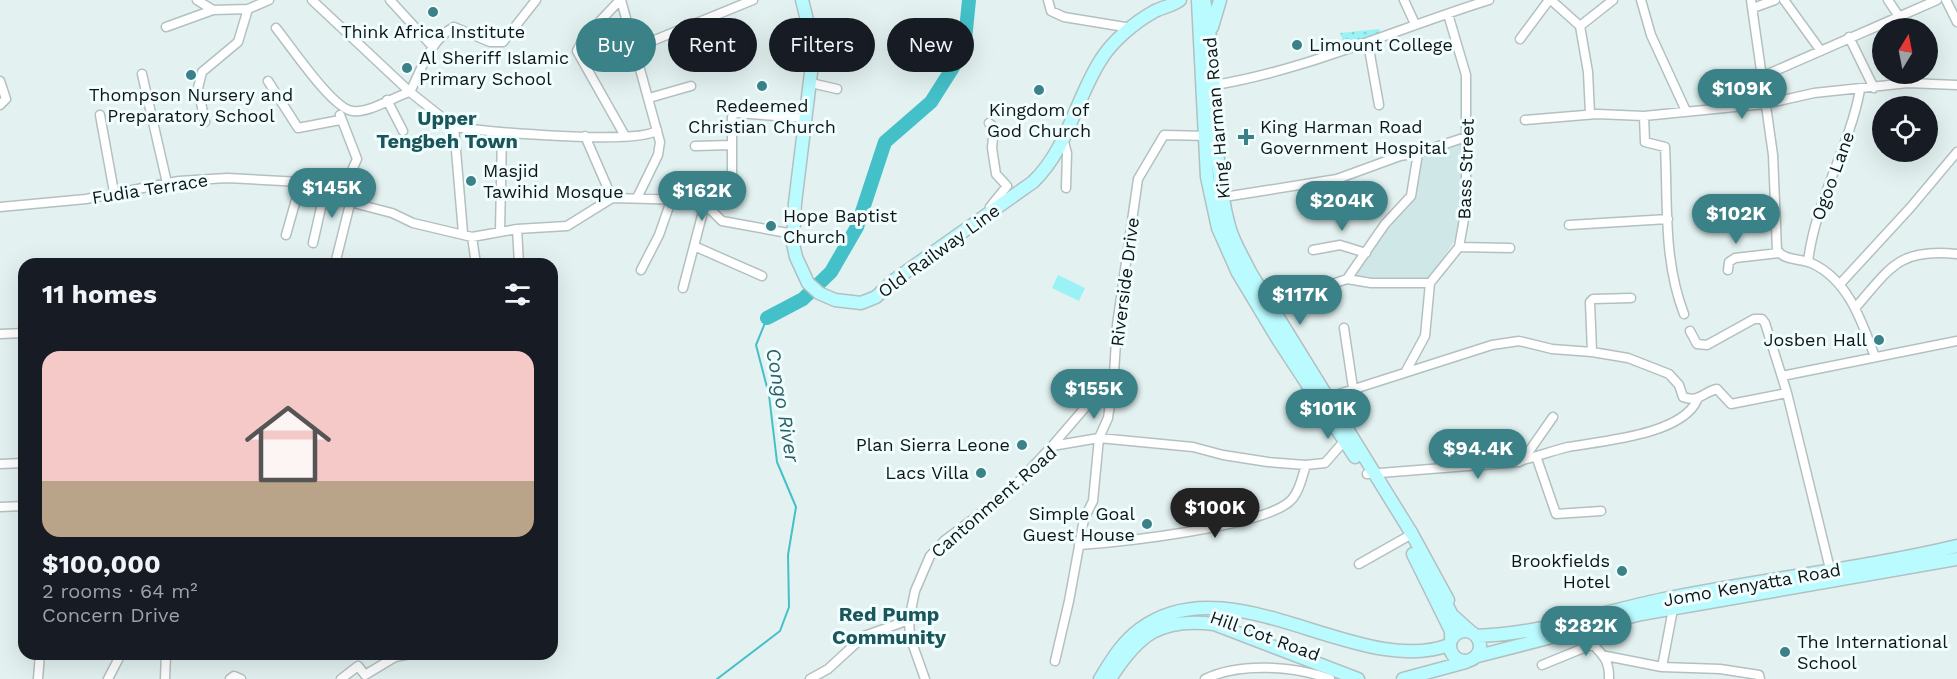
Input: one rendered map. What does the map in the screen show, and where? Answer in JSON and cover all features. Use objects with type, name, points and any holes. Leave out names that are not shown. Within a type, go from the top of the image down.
[{"type":"main road","name":"Old Railway Line","points":[[802,0],[814,48],[812,83],[805,118],[793,234],[796,257],[808,283],[819,293],[835,300],[861,303],[876,297],[893,280],[979,222],[1047,169],[1064,142],[1100,60],[1131,28],[1158,9],[1168,8],[1181,1]]},
{"type":"main road","name":"King Harman Road","points":[[1198,0],[1205,32]]},
{"type":"main road","name":"King Harman Road","points":[[1204,0],[1210,136],[1207,177],[1217,198],[1218,228],[1228,251],[1371,474],[1448,600],[1445,602],[1452,615],[1474,634]]},
{"type":"main road","points":[[1205,32],[1220,0]]},
{"type":"main road","points":[[1181,1],[1192,9],[1205,32]]},
{"type":"main road","name":"King Harman Road","points":[[1408,536],[1448,625],[1450,642]]},
{"type":"main road","name":"Jomo Kenyatta Road","points":[[1472,659],[1673,609],[1832,577],[1957,546]]},
{"type":"main road","name":"Jomo Kenyatta Road","points":[[1474,634],[1511,635],[1664,599],[1957,559]]},
{"type":"main road","name":"Hill Cot Road","points":[[1100,679],[1112,659],[1139,630],[1155,620],[1178,614],[1196,613],[1218,617],[1363,675]]},
{"type":"main road","name":"Hill Cot Road","points":[[1110,679],[1128,650],[1144,636],[1174,623],[1194,622],[1214,624],[1363,675]]},
{"type":"main road","points":[[1388,672],[1414,667],[1429,661],[1458,633],[1474,634],[1480,643],[1472,659],[1417,678],[1403,679]]},
{"type":"main road","points":[[1450,642],[1455,658],[1472,659]]},
{"type":"street","points":[[197,0],[213,10]]},
{"type":"street","points":[[166,27],[213,10],[248,9],[268,0]]},
{"type":"street","points":[[312,0],[410,92],[453,128],[502,133],[646,137],[657,130]]},
{"type":"street","points":[[390,0],[433,47]]},
{"type":"street","points":[[276,28],[341,106],[356,112],[410,92],[433,47],[446,31],[454,27],[490,42],[503,42],[536,0]]},
{"type":"street","points":[[625,136],[578,51],[583,39],[620,0],[626,18]]},
{"type":"street","points":[[656,39],[753,0]]},
{"type":"street","points":[[1048,0],[1051,11],[1064,17],[1131,28]]},
{"type":"street","points":[[1404,0],[1414,24]]},
{"type":"street","points":[[1207,86],[1368,43],[1414,24],[1489,0]]},
{"type":"street","points":[[1520,39],[1550,0],[1580,26],[1588,72],[1590,114]]},
{"type":"street","points":[[1580,26],[1613,0]]},
{"type":"street","points":[[1641,0],[1651,35],[1686,111]]},
{"type":"street","points":[[1775,0],[1752,4],[1773,155],[1779,253]]},
{"type":"street","points":[[1784,0],[1821,51]]},
{"type":"street","points":[[1888,0],[1898,15]]},
{"type":"street","points":[[1761,77],[1898,15],[1937,0]]},
{"type":"street","points":[[1946,0],[1957,22]]},
{"type":"street","points":[[205,122],[198,88],[202,72],[238,42],[248,9]]},
{"type":"street","name":"Bass Street","points":[[1430,283],[1459,247],[1466,208],[1466,75],[1448,14]]},
{"type":"street","points":[[1849,37],[1874,88]]},
{"type":"street","points":[[1368,43],[1378,105]]},
{"type":"street","points":[[637,198],[658,155],[657,130],[642,72]]},
{"type":"street","points":[[142,74],[167,183]]},
{"type":"street","points":[[0,81],[6,99],[0,105]]},
{"type":"street","points":[[268,81],[298,128],[340,120]]},
{"type":"street","points":[[1525,120],[1590,114],[1644,116],[1766,104],[1814,93],[1928,82],[1957,85]]},
{"type":"street","points":[[812,83],[837,89]]},
{"type":"street","points":[[649,98],[691,86]]},
{"type":"street","name":"Ogoo Lane","points":[[1808,262],[1818,209],[1857,109],[1860,90]]},
{"type":"street","points":[[387,99],[403,131]]},
{"type":"street","points":[[341,106],[340,120],[349,136],[357,159],[341,195]]},
{"type":"street","points":[[721,199],[724,182],[732,177],[732,117],[735,113],[805,118]]},
{"type":"street","points":[[100,116],[114,192]]},
{"type":"street","points":[[1644,116],[1645,142],[1665,147],[1672,279],[1684,314]]},
{"type":"street","points":[[979,222],[1007,186],[996,174],[992,148],[994,127],[989,123]]},
{"type":"street","points":[[453,128],[463,233]]},
{"type":"street","points":[[500,232],[502,133]]},
{"type":"street","name":"Riverside Drive","points":[[1055,661],[1070,601],[1084,519],[1093,501],[1099,438],[1108,418],[1117,325],[1138,179],[1164,135],[1210,136]]},
{"type":"street","points":[[585,136],[612,198]]},
{"type":"street","points":[[1217,198],[1337,179],[1400,156],[1418,153],[1467,137]]},
{"type":"street","points":[[1064,142],[1066,188]]},
{"type":"street","points":[[695,146],[732,145]]},
{"type":"street","points":[[1840,284],[1910,208],[1957,152]]},
{"type":"street","points":[[1347,279],[1385,224],[1411,196],[1418,153]]},
{"type":"street","name":"Fudia Terrace","points":[[0,207],[86,199],[167,183],[227,178],[301,182],[392,213],[412,223],[463,233],[472,237]]},
{"type":"street","points":[[286,235],[301,182]]},
{"type":"street","points":[[313,243],[325,190]]},
{"type":"street","points":[[475,258],[472,237],[518,229],[567,225],[612,198],[672,198],[705,204],[722,221],[793,234]]},
{"type":"street","points":[[641,270],[659,235],[672,198]]},
{"type":"street","points":[[336,258],[351,200]]},
{"type":"street","points":[[683,288],[705,204]]},
{"type":"street","points":[[1569,225],[1668,219]]},
{"type":"street","points":[[518,229],[519,258]]},
{"type":"street","points":[[1312,250],[1340,245],[1366,253]]},
{"type":"street","points":[[694,246],[762,276]]},
{"type":"street","points":[[1459,247],[1510,248]]},
{"type":"street","points":[[1856,307],[1894,264],[1909,256],[1926,252],[1957,254]]},
{"type":"street","points":[[1728,270],[1729,262],[1735,258],[1779,253],[1808,262],[1840,284],[1856,307],[1860,325],[1875,357]]},
{"type":"street","points":[[1265,307],[1347,279],[1392,284],[1430,283],[1425,336],[1406,371]]},
{"type":"street","points":[[1592,352],[1590,302],[1631,298]]},
{"type":"street","points":[[1690,330],[1697,344],[1707,345],[1754,319],[1762,319],[1787,393],[1832,577]]},
{"type":"street","points":[[1344,328],[1353,388]]},
{"type":"street","points":[[0,334],[18,333]]},
{"type":"street","points":[[1322,400],[1406,371],[1500,343],[1519,340],[1552,349],[1628,358],[1670,374],[1679,384],[1683,397],[1697,400]]},
{"type":"street","points":[[1782,376],[1957,341]]},
{"type":"street","points":[[1052,446],[1114,374]]},
{"type":"street","points":[[1371,474],[1493,465],[1523,460],[1576,446],[1606,443],[1662,428],[1693,409],[1697,400],[1717,389],[1731,404],[1787,393]]},
{"type":"street","points":[[1523,460],[1553,417]]},
{"type":"street","name":"Cantonment Road","points":[[925,679],[910,637],[909,620],[917,585],[935,549],[995,505],[1024,478],[1052,446],[1099,438],[1193,447],[1223,455],[1306,465],[1325,463],[1347,438]]},
{"type":"street","points":[[1536,456],[1556,514],[1601,512]]},
{"type":"street","points":[[0,464],[18,463]]},
{"type":"street","points":[[1079,545],[1107,543],[1262,516],[1291,501],[1306,465]]},
{"type":"street","points":[[0,507],[18,507]]},
{"type":"street","points":[[1359,564],[1408,536]]},
{"type":"street","points":[[1662,667],[1673,609],[1664,599]]},
{"type":"street","points":[[810,679],[828,669],[864,636],[909,620]]},
{"type":"street","points":[[1583,630],[1591,645],[1606,656],[1662,667],[1720,669],[1759,675],[1761,679]]},
{"type":"street","points":[[1542,665],[1591,645]]},
{"type":"street","points":[[1606,656],[1610,665],[1609,679]]},
{"type":"street","points":[[38,679],[40,660]]},
{"type":"street","points":[[108,679],[118,660]]},
{"type":"street","points":[[165,679],[166,660]]},
{"type":"street","points":[[340,679],[358,666],[365,675],[390,660]]},
{"type":"street","points":[[1205,679],[1226,671],[1250,669],[1317,674],[1330,679]]},
{"type":"street","points":[[230,679],[234,676],[241,679]]},
{"type":"shaded area","points":[[1379,29],[1383,36],[1334,50],[1336,44],[1343,41],[1340,33]]},
{"type":"shaded area","points":[[1462,140],[1464,189],[1461,230],[1430,279],[1351,279],[1409,200],[1418,154]]},
{"type":"shaded area","points":[[1058,275],[1085,288],[1079,301],[1052,288]]},
{"type":"waterway","points":[[767,318],[803,299],[831,272],[857,227],[885,142],[931,102],[964,50],[969,0]]},
{"type":"waterway","name":"Congo River","points":[[717,679],[780,631],[789,607],[788,555],[796,507],[777,462],[769,395],[756,345],[767,318]]},
{"type":"place","name":"Think Africa Institute","points":[[433,12]]},
{"type":"place","name":"Limount College","points":[[1297,45]]},
{"type":"place","name":"Al Sheriff Islamic Primary School","points":[[407,68]]},
{"type":"place","name":"Thompson Nursery and Preparatory School","points":[[191,75]]},
{"type":"place","name":"Redeemed Christian Church","points":[[762,86]]},
{"type":"place","name":"Kingdom of God Church","points":[[1039,90]]},
{"type":"place","name":"King Harman Road Government Hospital","points":[[1246,137]]},
{"type":"place","name":"Masjid Tawihid Mosque","points":[[471,181]]},
{"type":"place","name":"Hope Baptist Church","points":[[771,226]]},
{"type":"place","name":"Josben Hall","points":[[1879,340]]},
{"type":"place","name":"Plan Sierra Leone","points":[[1022,445]]},
{"type":"place","name":"Lacs Villa","points":[[981,473]]},
{"type":"place","name":"Simple Goal Guest House","points":[[1147,524]]},
{"type":"place","name":"Brookfields Hotel","points":[[1622,571]]},
{"type":"place","name":"The International School","points":[[1785,652]]},
{"type":"district","name":"Upper Tengbeh Town","points":[[447,130]]},
{"type":"district","name":"Red Pump Community","points":[[889,626]]}]
